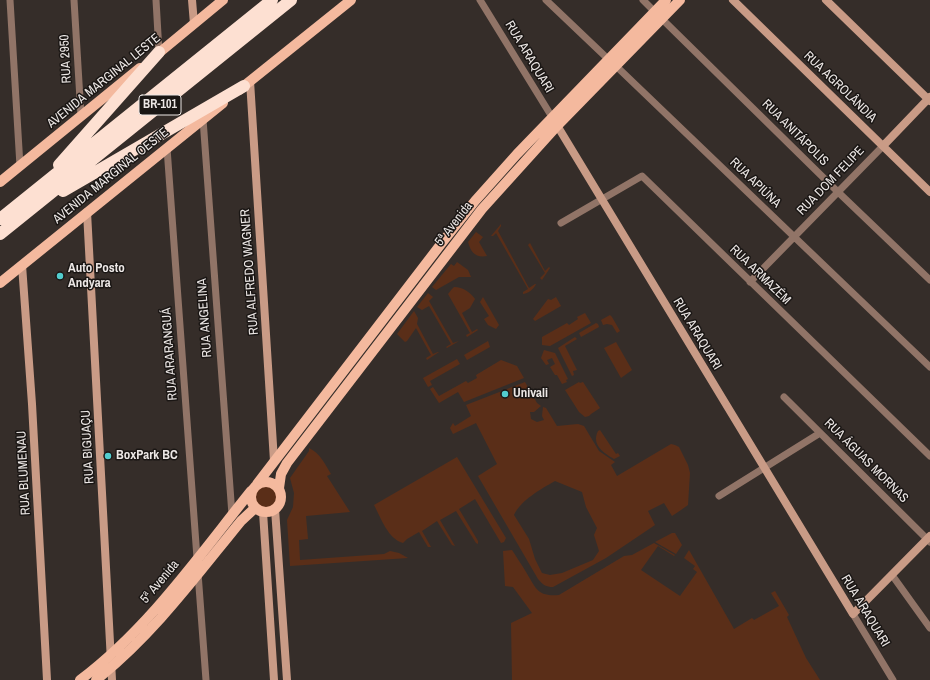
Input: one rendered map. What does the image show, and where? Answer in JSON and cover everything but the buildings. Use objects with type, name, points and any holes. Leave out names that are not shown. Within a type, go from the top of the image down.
[{"type":"highway","name":"BR-101","points":[[0,219],[272,0]]},
{"type":"highway","name":"BR-101","points":[[0,234],[291,0]]},
{"type":"highway","points":[[39,188],[159,52]]},
{"type":"highway","points":[[29,211],[247,84]]},
{"type":"main road","name":"AVENIDA MARGINAL LESTE","points":[[0,182],[224,0]]},
{"type":"main road","name":"AVENIDA MARGINAL OESTE","points":[[0,283],[351,0]]},
{"type":"main road","name":"5ª Avenida","points":[[658,15],[666,0]]},
{"type":"main road","name":"5ª Avenida","points":[[80,680],[111,655],[149,617],[254,488],[456,224],[496,177],[554,122],[658,15],[680,0]]},
{"type":"main road","name":"5ª Avenida","points":[[279,488],[281,474],[287,463],[458,239],[554,122]]},
{"type":"main road","points":[[266,481],[271,482],[279,488],[281,497],[280,502],[275,509],[267,512],[259,510],[251,501],[254,488],[266,481]]},
{"type":"main road","name":"5ª Avenida","points":[[96,680],[112,667],[158,622],[246,516],[259,510]]},
{"type":"street","points":[[10,0],[20,166]]},
{"type":"street","name":"RUA 2950","points":[[74,0],[81,116]]},
{"type":"street","points":[[156,0],[159,52]]},
{"type":"street","points":[[192,0],[194,24]]},
{"type":"street","name":"RUA ARAQUARI","points":[[480,0],[893,680]]},
{"type":"street","name":"RUA APIÚNA","points":[[546,0],[930,367]]},
{"type":"street","name":"RUA ANITÁPOLIS","points":[[643,0],[838,192],[930,280]]},
{"type":"street","name":"RUA AGROLÂNDIA","points":[[733,0],[930,192]]},
{"type":"street","points":[[826,0],[929,99]]},
{"type":"street","name":"RUA ALFREDO WAGNER","points":[[247,84],[274,461]]},
{"type":"street","name":"RUA DOM FELIPE","points":[[750,282],[929,99]]},
{"type":"street","name":"RUA ANGELINA","points":[[203,119],[232,515]]},
{"type":"street","name":"RUA ARARANGUÁ","points":[[167,148],[197,558]]},
{"type":"street","name":"RUA ARMAZÉM","points":[[561,223],[642,176],[930,456]]},
{"type":"street","name":"RUA BIGUAÇU","points":[[87,212],[112,680]]},
{"type":"street","name":"RUA BLUMENAU","points":[[22,265],[47,680]]},
{"type":"street","name":"RUA ÁGUAS MORNAS","points":[[784,397],[929,539]]},
{"type":"street","points":[[719,496],[820,433]]},
{"type":"street","points":[[275,509],[287,680]]},
{"type":"street","points":[[259,510],[274,680]]},
{"type":"street","points":[[853,614],[929,539]]},
{"type":"street","points":[[198,573],[206,680]]},
{"type":"street","points":[[892,575],[930,628]]},
{"type":"shaded area","points":[[501,224],[498,231],[529,288],[536,284],[534,288],[523,294],[523,292],[528,289],[496,233],[491,236]]},
{"type":"shaded area","points":[[476,232],[483,237],[479,242],[487,256],[480,256],[472,252],[468,242]]},
{"type":"shaded area","points":[[530,243],[545,271],[549,267],[550,268],[542,280],[540,278],[545,273],[528,245]]},
{"type":"shaded area","points":[[457,262],[468,270],[471,277],[459,277],[436,290],[432,287],[451,264],[454,266]]},
{"type":"shaded area","points":[[454,287],[466,290],[475,299],[470,308],[462,313],[472,332],[477,329],[478,330],[467,337],[466,335],[470,333],[448,294]]},
{"type":"shaded area","points":[[428,293],[433,297],[429,301],[453,343],[459,341],[447,348],[446,347],[451,344],[429,306],[422,310],[417,307]]},
{"type":"shaded area","points":[[483,297],[499,325],[496,329],[488,325],[484,319],[489,316],[480,302]]},
{"type":"shaded area","points":[[556,297],[561,306],[535,321],[533,319],[548,299],[551,300]]},
{"type":"shaded area","points":[[414,311],[418,318],[417,324],[433,354],[439,352],[427,360],[426,358],[431,355],[416,328],[405,342],[397,334]]},
{"type":"shaded area","points":[[585,313],[591,323],[550,346],[542,345],[542,337],[567,323],[569,325],[578,319],[577,317]]},
{"type":"shaded area","points":[[610,315],[620,331],[617,333],[612,325],[603,325],[601,320]]},
{"type":"shaded area","points":[[596,323],[599,327],[581,337],[579,333]]},
{"type":"shaded area","points":[[575,337],[577,339],[565,346],[577,370],[573,371],[574,375],[572,376],[558,348]]},
{"type":"shaded area","points":[[488,341],[490,347],[467,360],[464,355]]},
{"type":"shaded area","points":[[616,342],[632,370],[621,378],[604,348]]},
{"type":"shaded area","points":[[544,350],[555,353],[568,379],[566,380],[567,382],[562,384],[550,367],[555,364],[552,358],[547,360],[549,364],[546,365],[541,358]]},
{"type":"shaded area","points":[[457,359],[460,364],[430,381],[432,385],[428,387],[423,378]]},
{"type":"shaded area","points":[[501,360],[517,366],[524,378],[464,402],[458,392],[439,403],[430,389],[433,387],[439,396],[466,381],[468,383],[477,378],[476,375]]},
{"type":"shaded area","points":[[525,382],[537,403],[541,406],[534,412],[530,412],[531,419],[537,422],[544,420],[542,416],[543,407],[546,408],[557,426],[578,424],[584,426],[599,451],[615,462],[611,465],[617,476],[671,444],[675,445],[679,447],[688,465],[690,473],[688,505],[672,516],[664,503],[648,511],[655,525],[606,558],[553,587],[546,586],[538,579],[478,476],[497,464],[476,423],[453,434],[450,428],[453,423],[455,426],[471,416],[466,405]],"holes":[[[555,481],[582,492],[586,507],[597,528],[594,535],[599,551],[593,560],[562,573],[550,575],[542,573],[535,559],[529,539],[514,515],[521,504],[538,491]]]},
{"type":"shaded area","points":[[579,382],[583,382],[600,408],[589,416],[585,417],[579,412],[565,390]]},
{"type":"shaded area","points":[[600,430],[616,454],[618,453],[620,456],[614,459],[600,448],[597,444],[596,436]]},
{"type":"shaded area","points":[[309,448],[319,456],[324,463],[331,474],[327,476],[350,512],[306,516],[308,539],[299,540],[300,560],[384,554],[390,551],[399,553],[408,558],[290,566],[287,520],[293,507],[294,493],[290,478],[309,451]]},
{"type":"shaded area","points":[[457,457],[506,538],[504,542],[501,543],[475,499],[459,509],[478,541],[478,544],[456,511],[440,520],[455,546],[452,545],[437,521],[422,531],[431,547],[428,547],[419,532],[403,543],[398,541],[389,533],[374,505]]},
{"type":"shaded area","points":[[266,484],[275,488],[279,497],[275,506],[266,510],[257,506],[253,497],[257,488]]},
{"type":"shaded area","points":[[672,533],[675,533],[682,545],[676,554],[655,542]]},
{"type":"shaded area","points":[[654,543],[675,555],[674,556],[658,546],[641,570],[680,596],[697,572],[693,569],[695,566],[684,558],[689,550],[734,629],[752,618],[754,620],[779,606],[771,593],[775,591],[789,615],[787,617],[806,658],[820,680],[512,680],[511,623],[532,613],[513,587],[505,586],[503,551],[512,550],[532,583],[538,590],[546,594],[559,595],[624,556],[632,555]]},
{"type":"place","name":"Auto Posto Andyara","points":[[60,276]]},
{"type":"place","name":"Univali","points":[[505,394]]},
{"type":"place","name":"BoxPark BC","points":[[108,456]]}]
